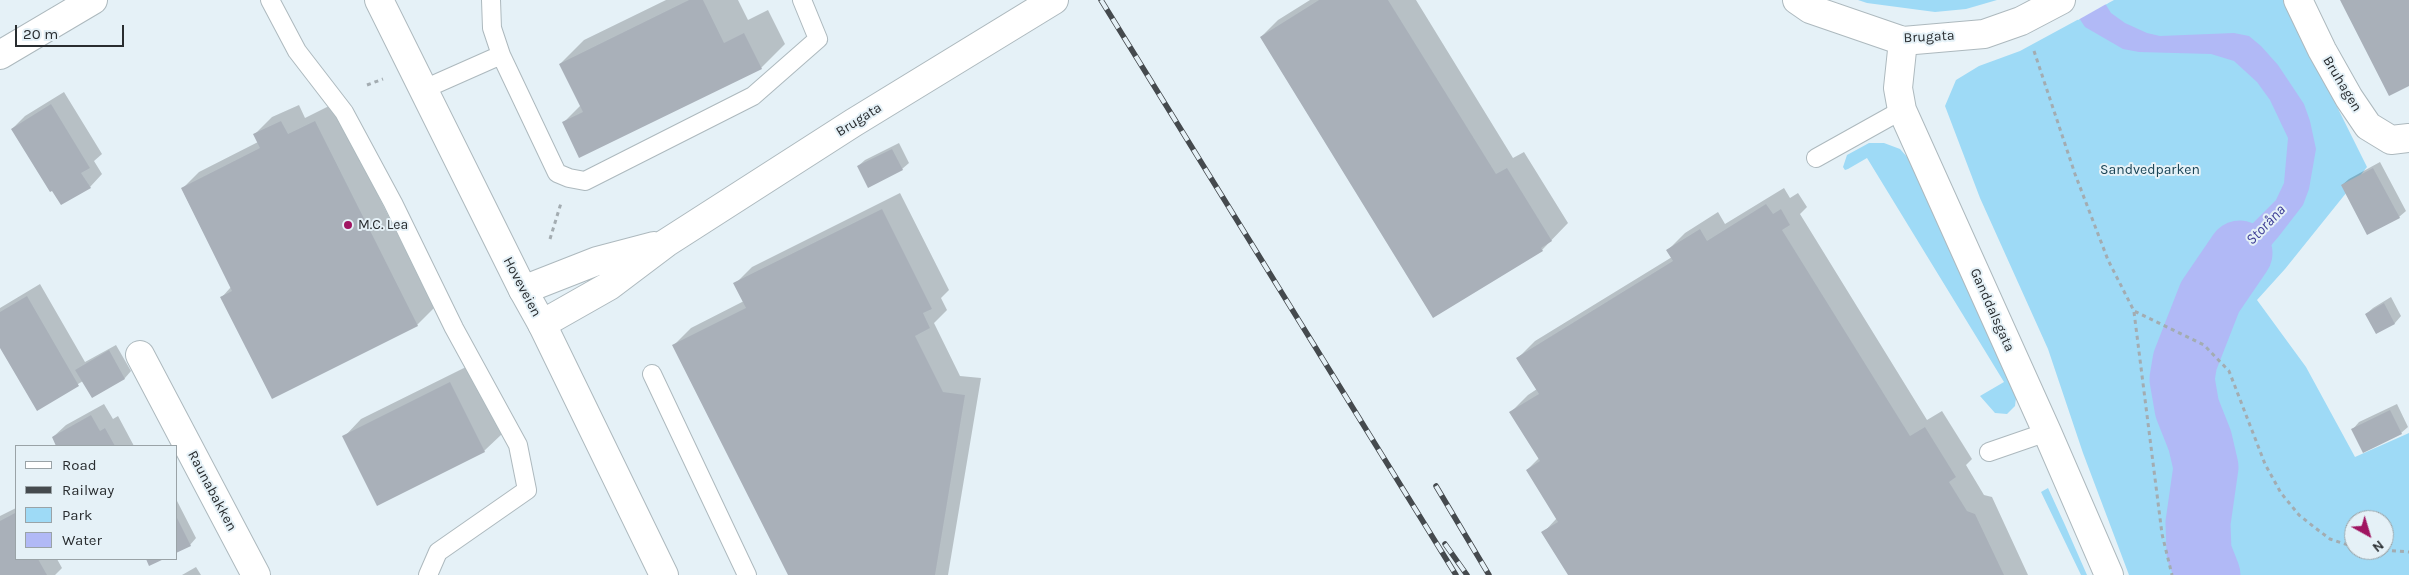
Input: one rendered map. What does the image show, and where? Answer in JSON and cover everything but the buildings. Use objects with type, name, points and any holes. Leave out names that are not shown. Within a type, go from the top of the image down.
[{"type":"street","points":[[0,55],[94,0]]},
{"type":"street","name":"Hoveveien","points":[[379,0],[522,290],[542,324],[664,575]]},
{"type":"street","name":"Brugata","points":[[542,324],[609,286],[666,243],[853,123],[1054,0]]},
{"type":"street","name":"Brugata","points":[[1797,0],[1810,9],[1903,41],[1984,34],[2022,21],[2053,5]]},
{"type":"street","name":"Bruhagen","points":[[2298,0],[2322,50],[2349,98],[2368,126],[2390,140],[2409,138]]},
{"type":"street","name":"Ganddalsgata","points":[[1903,41],[1898,88],[1902,110],[2047,432],[2109,575]]},
{"type":"street","name":"Brugata","points":[[522,290],[597,261],[666,243]]},
{"type":"street","name":"Raunabakken","points":[[140,355],[256,575]]},
{"type":"lane","points":[[270,0],[297,51],[344,112],[393,203],[454,328],[518,445],[527,490],[438,552],[428,575]]},
{"type":"lane","points":[[491,0],[492,28],[501,55],[557,173],[585,180],[753,96],[818,39],[802,0]]},
{"type":"lane","points":[[422,90],[501,55]]},
{"type":"lane","points":[[1816,158],[1902,110]]},
{"type":"lane","points":[[652,374],[747,575]]},
{"type":"lane","points":[[1989,452],[2047,432]]},
{"type":"path","points":[[2032,48],[2038,60],[2078,182],[2108,260],[2134,311],[2162,534],[2172,575]]},
{"type":"path","points":[[368,86],[388,76]]},
{"type":"path","points":[[550,238],[563,199]]},
{"type":"path","points":[[2134,311],[2204,345],[2229,371],[2264,464],[2281,493],[2299,515],[2330,539],[2344,544]]},
{"type":"path","points":[[2394,551],[2409,552]]},
{"type":"green space","points":[[1858,0],[1997,0],[1966,9],[1935,12],[1867,3]]},
{"type":"green space","name":"Sandvedparken","points":[[2114,0],[2284,0],[2367,167],[2285,269],[2257,300],[2306,367],[2355,457],[2409,433],[2409,575],[2129,575],[2083,453],[2048,349],[1980,198],[1945,106],[1956,80],[1979,66],[2020,51]]},
{"type":"green space","points":[[1869,143],[1884,143],[1900,149],[1908,158],[1939,226],[1975,296],[2008,373],[2016,398],[2015,406],[2007,414],[1995,413],[1980,396],[2004,382],[1867,158],[1848,169],[1845,170],[1843,167],[1847,155]]},
{"type":"green space","points":[[2048,488],[2087,575],[2081,575],[2041,492]]},
{"type":"water","points":[[2067,0],[2103,0],[2111,13],[2125,23],[2147,33],[2160,36],[2234,33],[2249,36],[2278,65],[2304,104],[2316,149],[2309,189],[2303,205],[2223,302],[2204,335],[2183,325],[2209,272],[2220,256],[2276,200],[2284,183],[2288,138],[2270,100],[2257,82],[2234,61],[2211,54],[2139,52],[2123,49],[2085,27]]},
{"type":"water","points":[[2175,341],[2200,354],[2203,387],[2217,463],[2211,520],[2215,550],[2224,575],[2192,575],[2185,545],[2183,516],[2190,477],[2172,373]]},
{"type":"pier","points":[[2065,0],[2106,0],[2108,3],[2078,20]]},
{"type":"waterway","name":"Storåna","points":[[2208,575],[2199,552],[2198,523],[2206,467],[2200,441],[2187,408],[2182,379],[2185,361],[2210,297],[2240,253]]},
{"type":"railway","points":[[1101,0],[1456,575]]},
{"type":"railway","points":[[1436,486],[1489,575]]},
{"type":"railway","points":[[1445,544],[1467,575]]},
{"type":"place","name":"M.C. Lea","points":[[348,225]]}]
